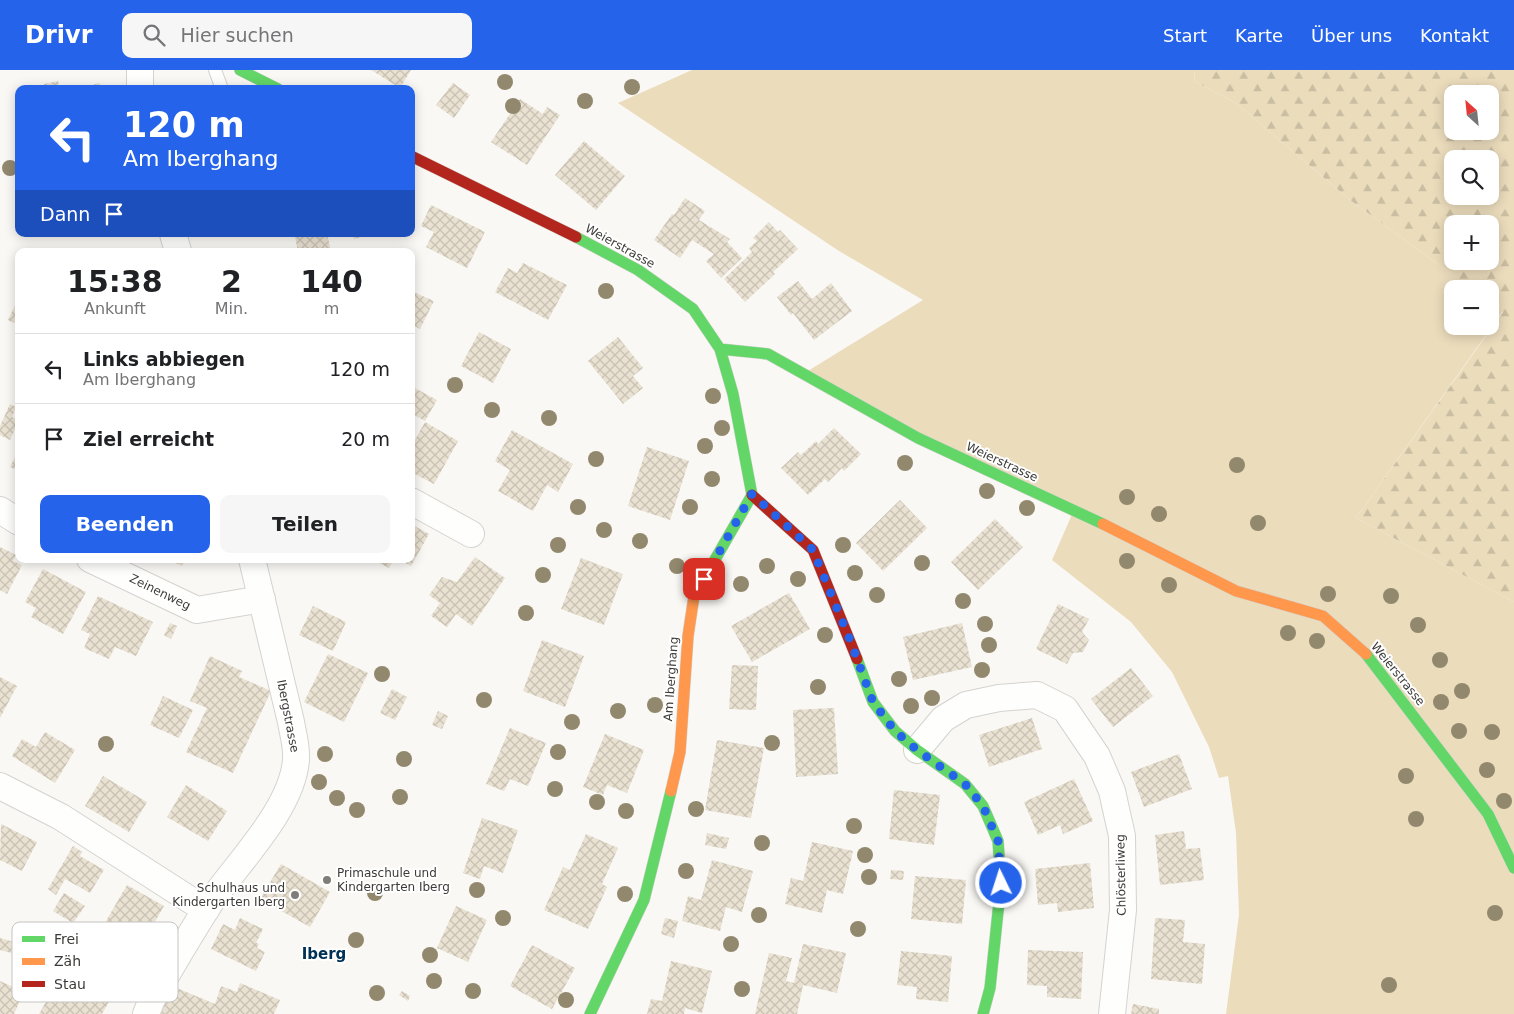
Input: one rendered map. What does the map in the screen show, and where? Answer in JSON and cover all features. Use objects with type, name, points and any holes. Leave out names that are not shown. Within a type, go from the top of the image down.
[{"type":"street","points":[[140,70],[140,85]]},
{"type":"street","points":[[240,70],[270,85]]},
{"type":"street","name":"Weierstrasse","points":[[415,158],[553,225],[638,270],[693,308],[720,349],[768,354],[918,438],[1074,510],[1236,591],[1323,616],[1368,656],[1488,814],[1514,868]]},
{"type":"street","points":[[720,349],[733,394],[752,494],[813,550],[873,702],[895,731],[917,750],[965,784],[983,806],[998,841],[1001,883],[990,988],[983,1014]]},
{"type":"street","name":"Am Iberghang","points":[[590,1014],[644,900],[660,841],[680,752],[688,636],[694,596],[752,494]]},
{"type":"street","points":[[415,503],[471,534]]},
{"type":"street","points":[[0,510],[15,519]]},
{"type":"street","name":"Zeinenweg","points":[[98,563],[197,610],[262,599]]},
{"type":"street","name":"Ibergstrasse","points":[[178,956],[206,910],[262,835],[279,808],[291,780],[296,760],[291,722],[253,563]]},
{"type":"street","name":"Chlösterliweg","points":[[917,750],[943,720],[966,705],[999,698],[1037,695],[1065,709],[1097,756],[1112,791],[1122,836],[1123,910],[1112,1014]]},
{"type":"street","points":[[0,786],[61,817],[206,910]]},
{"type":"street","name":"Ibergstrasse","points":[[146,1014],[150,1002]]},
{"type":"lane","points":[[215,70],[221,85]]},
{"type":"green space","points":[[692,70],[1195,70],[1194,81],[1236,103],[1350,200],[1460,280],[1444,280],[1444,335],[1486,335],[1356,518],[1514,602],[1514,1014],[1226,1014],[1239,915],[1236,833],[1228,776],[1219,778],[1209,747],[1172,672],[1131,622],[1052,560],[1074,510],[803,374],[923,300],[839,251],[618,103]]},
{"type":"green space","points":[[1195,70],[1514,70],[1514,602],[1356,518],[1487,335],[1499,335],[1499,318],[1503,312],[1499,309],[1499,280],[1460,280],[1446,270],[1499,270],[1499,215],[1444,215],[1444,269],[1350,200],[1236,103],[1194,81]]},
{"type":"green space","points":[[1499,308],[1503,311],[1499,317]]},
{"type":"building","points":[[371,70],[411,70],[402,85],[395,85]]},
{"type":"building","points":[[58,81],[59,85],[44,85]]},
{"type":"building","points":[[453,83],[470,95],[454,118],[436,105]]},
{"type":"building","points":[[520,99],[543,114],[547,107],[560,115],[527,165],[491,142]]},
{"type":"building","points":[[584,141],[625,176],[596,210],[555,175]]},
{"type":"building","points":[[685,198],[705,211],[699,220],[730,239],[727,242],[742,258],[721,278],[706,261],[714,254],[692,240],[680,258],[654,240]]},
{"type":"building","points":[[431,205],[485,232],[467,268],[426,247],[434,232],[421,226]]},
{"type":"building","points":[[769,222],[778,232],[780,230],[798,249],[745,302],[724,279],[752,252],[749,248],[757,241],[753,238]]},
{"type":"building","points":[[295,237],[328,237],[330,248],[297,248]]},
{"type":"building","points":[[523,263],[567,285],[548,320],[495,292],[508,268],[517,273]]},
{"type":"building","points":[[798,281],[812,299],[831,283],[852,311],[814,340],[793,313],[791,315],[777,297]]},
{"type":"building","points":[[415,293],[434,301],[420,329],[415,326]]},
{"type":"building","points":[[15,305],[15,323],[8,320]]},
{"type":"building","points":[[479,332],[511,349],[493,383],[461,366]]},
{"type":"building","points":[[618,337],[643,368],[633,376],[643,388],[623,404],[588,361]]},
{"type":"building","points":[[415,388],[437,400],[425,421],[415,415]]},
{"type":"building","points":[[10,404],[15,406],[12,417],[15,418],[15,429],[10,440],[0,435],[0,426]]},
{"type":"building","points":[[425,422],[458,441],[434,484],[415,474],[415,440]]},
{"type":"building","points":[[834,428],[861,454],[844,471],[842,468],[828,482],[825,479],[808,495],[781,468],[798,452],[801,455],[816,441],[818,444]]},
{"type":"building","points":[[512,430],[573,464],[558,492],[547,485],[533,511],[498,491],[510,470],[495,461]]},
{"type":"building","points":[[647,447],[689,461],[670,520],[628,506]]},
{"type":"building","points":[[15,457],[15,469],[10,467]]},
{"type":"building","points":[[900,500],[927,528],[883,571],[856,543]]},
{"type":"building","points":[[995,519],[1023,547],[978,590],[951,562]]},
{"type":"building","points":[[415,526],[429,534],[415,559]]},
{"type":"building","points":[[0,547],[15,554],[13,561],[22,565],[7,594],[0,590]]},
{"type":"building","points":[[475,557],[505,578],[472,626],[456,614],[447,627],[431,616],[440,603],[429,595],[442,577],[457,582]]},
{"type":"building","points":[[581,558],[623,574],[604,625],[561,609]]},
{"type":"building","points":[[380,563],[392,563],[389,568]]},
{"type":"building","points":[[43,569],[86,592],[63,634],[31,617],[36,608],[25,602]]},
{"type":"building","points":[[789,593],[810,629],[752,662],[731,626]]},
{"type":"building","points":[[98,596],[153,622],[136,656],[115,647],[109,659],[84,648],[90,634],[81,630]]},
{"type":"building","points":[[1058,604],[1089,619],[1082,632],[1089,640],[1083,652],[1073,653],[1067,664],[1036,649]]},
{"type":"building","points":[[313,606],[346,622],[333,651],[299,635]]},
{"type":"building","points":[[170,623],[177,626],[171,639],[164,635]]},
{"type":"building","points":[[962,623],[972,667],[913,680],[903,637]]},
{"type":"building","points":[[542,640],[584,656],[565,707],[523,691]]},
{"type":"building","points":[[328,654],[368,673],[344,722],[304,702]]},
{"type":"building","points":[[210,656],[242,671],[239,677],[271,691],[233,773],[186,752],[207,708],[190,701]]},
{"type":"building","points":[[732,665],[758,666],[756,710],[729,709]]},
{"type":"building","points":[[1131,668],[1153,696],[1113,727],[1091,699]]},
{"type":"building","points":[[0,677],[17,686],[0,718]]},
{"type":"building","points":[[392,689],[407,697],[395,720],[380,713]]},
{"type":"building","points":[[163,696],[193,710],[179,738],[150,725]]},
{"type":"building","points":[[834,708],[838,774],[796,777],[793,710]]},
{"type":"building","points":[[438,711],[448,716],[442,729],[432,725]]},
{"type":"building","points":[[1032,718],[1042,749],[989,767],[979,735]]},
{"type":"building","points":[[510,728],[546,743],[528,786],[510,779],[504,791],[486,784]]},
{"type":"building","points":[[45,732],[75,750],[55,783],[12,756],[22,739],[36,747]]},
{"type":"building","points":[[605,734],[644,750],[627,793],[607,785],[603,795],[583,787]]},
{"type":"building","points":[[717,740],[764,748],[751,818],[705,810]]},
{"type":"building","points":[[1179,754],[1192,789],[1144,807],[1131,772]]},
{"type":"building","points":[[103,776],[147,802],[129,832],[85,806]]},
{"type":"building","points":[[1074,779],[1093,821],[1063,834],[1060,825],[1038,835],[1024,802]]},
{"type":"building","points":[[186,785],[227,811],[208,841],[167,817]]},
{"type":"building","points":[[894,790],[940,795],[934,845],[889,839]]},
{"type":"building","points":[[482,818],[518,830],[503,873],[484,866],[480,879],[463,873]]},
{"type":"building","points":[[1,824],[37,842],[22,871],[0,860]]},
{"type":"building","points":[[1184,831],[1186,849],[1200,848],[1204,880],[1160,885],[1155,835]]},
{"type":"building","points":[[707,833],[729,838],[726,849],[705,845]]},
{"type":"building","points":[[586,834],[618,848],[602,884],[607,887],[588,929],[544,910],[563,867],[570,870]]},
{"type":"building","points":[[812,842],[853,851],[843,894],[827,890],[822,913],[785,904],[791,878],[803,881]]},
{"type":"building","points":[[73,846],[82,852],[80,856],[104,870],[90,893],[65,879],[56,895],[48,889]]},
{"type":"building","points":[[712,860],[753,871],[742,912],[726,907],[720,931],[682,921],[688,896],[701,900]]},
{"type":"building","points":[[1090,863],[1094,908],[1058,912],[1057,903],[1038,905],[1035,869]]},
{"type":"building","name":"Schulhaus und Kindergarten Iberg","points":[[281,864],[330,892],[310,927],[260,899]]},
{"type":"building","points":[[891,870],[904,871],[903,880],[890,879]]},
{"type":"building","points":[[915,876],[966,880],[962,924],[911,919]]},
{"type":"building","points":[[127,885],[164,906],[155,922],[105,922]]},
{"type":"building","points":[[64,893],[85,906],[74,922],[53,911]]},
{"type":"building","points":[[456,906],[487,920],[468,962],[437,948]]},
{"type":"building","points":[[240,918],[263,929],[256,943],[259,944],[257,948],[265,952],[256,971],[211,949],[223,924],[235,930]]},
{"type":"building","points":[[665,918],[678,921],[674,938],[661,934]]},
{"type":"building","points":[[1155,918],[1185,920],[1183,942],[1205,944],[1202,984],[1151,979]]},
{"type":"building","points":[[0,938],[12,941],[11,953],[0,950]]},
{"type":"building","points":[[803,944],[846,953],[837,993],[803,985],[797,1014],[755,1014],[769,953],[792,958],[786,981],[794,983]]},
{"type":"building","points":[[532,945],[575,968],[552,1009],[510,986]]},
{"type":"building","points":[[1028,950],[1083,952],[1081,999],[1047,997],[1047,986],[1027,985]]},
{"type":"building","points":[[901,951],[952,956],[948,1002],[916,999],[917,987],[897,985]]},
{"type":"building","points":[[671,961],[712,971],[702,1013],[685,1008],[684,1014],[647,1014],[651,999],[662,1001]]},
{"type":"building","points":[[0,981],[12,986],[12,1002],[19,1002],[14,1014],[0,1014]]},
{"type":"building","points":[[240,983],[280,1000],[274,1014],[160,1014],[165,1002],[178,1002],[178,989],[215,1004],[221,986],[237,992]]},
{"type":"building","points":[[402,991],[410,996],[408,1001],[399,995]]},
{"type":"building","points":[[46,1002],[109,1002],[102,1014],[39,1014]]},
{"type":"building","points":[[1133,1004],[1159,1009],[1159,1014],[1131,1014]]},
{"type":"traffic: fast","points":[[240,70],[270,85]]},
{"type":"traffic: fast","points":[[576,237],[638,270],[693,309],[720,349],[733,394],[752,495],[701,584]]},
{"type":"traffic: fast","points":[[720,349],[768,354],[918,438],[1103,524]]},
{"type":"traffic: fast","points":[[1366,654],[1488,814],[1514,868]]},
{"type":"traffic: fast","points":[[857,659],[873,702],[895,731],[917,750],[965,784],[983,806],[998,841],[1001,883],[990,988],[983,1014]]},
{"type":"traffic: fast","points":[[590,1014],[644,900],[671,791]]},
{"type":"traffic: slow","points":[[1103,524],[1236,591],[1323,616],[1366,654]]},
{"type":"traffic: slow","points":[[671,791],[680,752],[688,636],[694,596],[701,584]]},
{"type":"traffic: jam","points":[[415,158],[576,237]]},
{"type":"traffic: jam","points":[[752,495],[813,550],[857,659]]},
{"type":"place","name":"Primaschule und Kindergarten Iberg","points":[[327,880]]},
{"type":"place","name":"Schulhaus und Kindergarten Iberg","points":[[295,895]]},
{"type":"district","name":"Iberg","points":[[324,954]]},
{"type":"route","points":[[704,579],[752,494],[813,550],[873,702],[895,731],[917,750],[965,784],[983,806],[998,841],[1001,883]]}]
